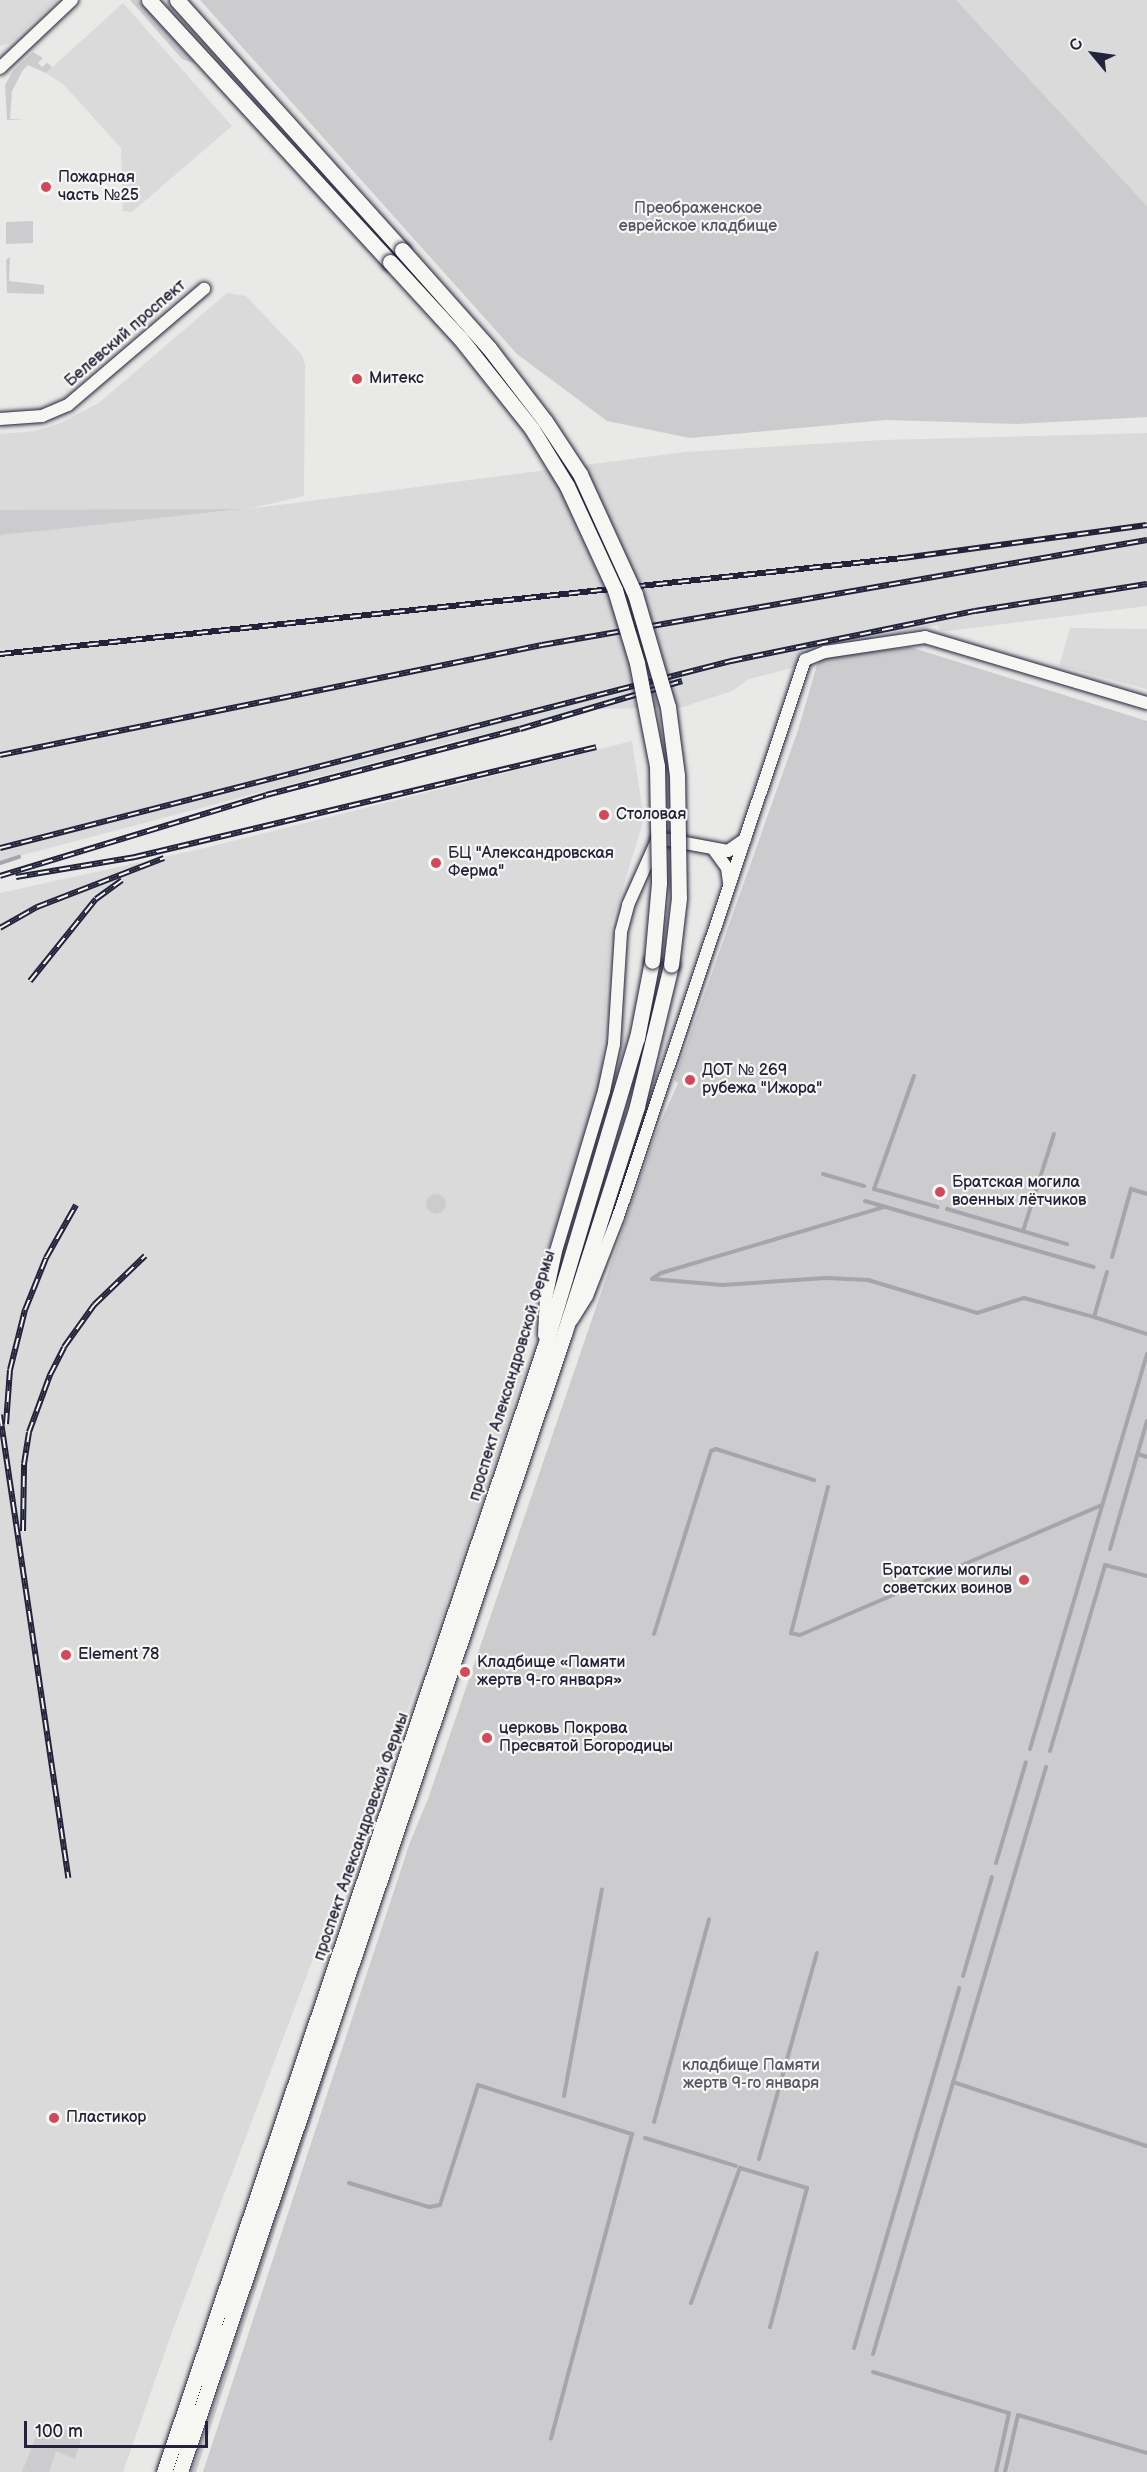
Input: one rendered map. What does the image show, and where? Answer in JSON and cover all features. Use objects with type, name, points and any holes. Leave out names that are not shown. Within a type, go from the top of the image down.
[{"type":"main road","name":"проспект Александровской Фермы","points":[[149,0],[460,338],[532,429],[572,496],[615,590],[637,663],[657,766],[659,883],[652,961],[637,1038],[544,1348],[164,2472]]},
{"type":"main road","name":"проспект Александровской Фермы","points":[[177,0],[342,181],[489,348],[545,421],[580,474],[635,594],[668,707],[677,775],[679,898],[671,964],[653,1049],[602,1215],[564,1334],[180,2472]]},
{"type":"street","points":[[0,68],[72,0]]},
{"type":"street","name":"Белевский проспект","points":[[0,419],[42,416],[68,405],[204,289]]},
{"type":"street","points":[[564,1334],[587,1296],[606,1251],[730,889],[805,660],[825,652],[925,637],[1147,703]]},
{"type":"street","points":[[544,1348],[546,1299],[556,1251],[604,1091],[614,1044],[621,932],[636,885],[658,838],[728,851],[746,838]]},
{"type":"street","points":[[714,850],[727,868],[730,889]]},
{"type":"shaded area","points":[[0,0],[57,0],[10,43],[0,46]]},
{"type":"shaded area","points":[[956,0],[1147,0],[1147,206]]},
{"type":"shaded area","points":[[123,3],[232,126],[132,212],[123,211],[121,148],[63,84],[46,73]]},
{"type":"shaded area","points":[[227,293],[246,296],[302,355],[305,365],[304,496],[248,509],[685,452],[882,440],[1147,433],[1147,606],[948,631],[941,631],[937,625],[800,653],[796,667],[749,679],[732,691],[683,707],[598,709],[455,741],[0,861],[0,535],[234,510],[0,510],[0,434],[35,431],[61,423],[100,402]]},
{"type":"shaded area","points":[[1070,628],[1147,629],[1147,689],[1059,666]]},
{"type":"shaded area","points":[[632,741],[644,819],[611,926],[601,1078],[527,1319],[525,1364],[511,1413],[436,1634],[172,2332],[123,2472],[0,2472],[0,893],[209,847]]},
{"type":"green space","points":[[130,0],[138,0],[196,64],[182,59]]},
{"type":"green space","name":"Преображенское еврейское кладбище","points":[[200,0],[956,0],[1147,206],[1147,417],[1017,424],[886,420],[690,438],[607,421],[517,354]]},
{"type":"green space","points":[[33,52],[43,58],[38,63],[42,67],[47,63],[52,67],[46,73],[28,65],[23,70],[12,91],[10,119],[25,120],[7,120],[5,85],[13,71]]},
{"type":"green space","points":[[33,221],[33,243],[6,244],[6,222]]},
{"type":"green space","points":[[10,257],[9,281],[44,285],[44,294],[7,293],[6,260]]},
{"type":"green space","points":[[242,509],[69,528],[0,535],[0,510]]},
{"type":"green space","name":"кладбище Памяти жертв 9-го января","points":[[910,647],[1147,721],[1147,2472],[203,2472],[410,1842],[428,1799],[655,1135],[678,1083],[674,1080],[798,730],[817,665],[822,658]]},
{"type":"green space","points":[[436,1194],[443,1197],[446,1204],[443,1211],[436,1214],[429,1211],[426,1204],[429,1197]]},
{"type":"green space","points":[[339,2037],[196,2472],[191,2472],[334,2041]]},
{"type":"green space","points":[[42,2422],[76,2433],[81,2439],[75,2459],[56,2451],[49,2472],[22,2472]]},
{"type":"waterway","points":[[0,863],[19,857]]},
{"type":"waterway","points":[[914,1076],[874,1189],[938,1207]]},
{"type":"waterway","points":[[1023,1231],[1054,1134]]},
{"type":"waterway","points":[[823,1174],[864,1186]]},
{"type":"waterway","points":[[1112,1257],[1131,1189],[1147,1194]]},
{"type":"waterway","points":[[865,1201],[1094,1267]]},
{"type":"waterway","points":[[653,1278],[661,1273],[884,1207]]},
{"type":"waterway","points":[[947,1209],[1067,1244]]},
{"type":"waterway","points":[[1107,1272],[1094,1317],[1147,1334]]},
{"type":"waterway","points":[[652,1279],[723,1285],[826,1278],[868,1280],[977,1313],[1024,1298],[1094,1317]]},
{"type":"waterway","points":[[1030,1749],[1147,1354]]},
{"type":"waterway","points":[[1110,1549],[1147,1421]]},
{"type":"waterway","points":[[654,1634],[711,1451],[716,1449],[814,1480]]},
{"type":"waterway","points":[[1138,1454],[1147,1457]]},
{"type":"waterway","points":[[828,1487],[791,1633],[800,1635],[1102,1505]]},
{"type":"waterway","points":[[1050,1751],[1105,1565],[1147,1576]]},
{"type":"waterway","points":[[996,1863],[1026,1762]]},
{"type":"waterway","points":[[873,2354],[1046,1767]]},
{"type":"waterway","points":[[963,1976],[992,1877]]},
{"type":"waterway","points":[[564,2096],[602,1889]]},
{"type":"waterway","points":[[654,2122],[709,1919]]},
{"type":"waterway","points":[[759,2159],[817,1953]]},
{"type":"waterway","points":[[854,2348],[959,1988]]},
{"type":"waterway","points":[[953,2082],[1147,2146]]},
{"type":"waterway","points":[[349,2183],[429,2207],[440,2205],[478,2085],[632,2134],[551,2438]]},
{"type":"waterway","points":[[645,2138],[736,2166]]},
{"type":"waterway","points":[[691,2303],[740,2168],[807,2188],[770,2327]]},
{"type":"waterway","points":[[873,2372],[1009,2413],[996,2472]]},
{"type":"waterway","points":[[1005,2472],[1018,2415],[1147,2453]]},
{"type":"railway","points":[[0,654],[903,558],[1147,525]]},
{"type":"railway","points":[[0,755],[542,645],[1147,540]]},
{"type":"railway","points":[[0,848],[731,661],[975,611],[1147,584]]},
{"type":"railway","points":[[0,876],[266,795],[520,729],[682,681]]},
{"type":"railway","points":[[16,877],[135,857],[596,747]]},
{"type":"railway","points":[[0,928],[37,907],[164,858]]},
{"type":"railway","points":[[30,981],[96,899],[122,880]]},
{"type":"railway","points":[[6,1424],[10,1370],[25,1310],[46,1258],[76,1205]]},
{"type":"railway","points":[[23,1531],[24,1464],[29,1432],[50,1375],[64,1347],[94,1305],[145,1256]]},
{"type":"railway","points":[[0,1415],[68,1878]]},
{"type":"place","name":"Пожарная часть №25","points":[[46,187]]},
{"type":"place","name":"Митекс","points":[[357,379]]},
{"type":"place","name":"Столовая","points":[[604,815]]},
{"type":"place","name":"БЦ \"Александровская Ферма\"","points":[[436,863]]},
{"type":"place","name":"ДОТ № 269 рубежа \"Ижора\"","points":[[690,1080]]},
{"type":"place","name":"Братская могила военных лётчиков","points":[[940,1192]]},
{"type":"place","name":"Братские могилы советских воинов","points":[[1024,1580]]},
{"type":"place","name":"Element 78","points":[[66,1655]]},
{"type":"place","name":"Кладбище «Памяти жертв 9-го января»","points":[[465,1672]]},
{"type":"place","name":"церковь Покрова Пресвятой Богородицы","points":[[487,1738]]},
{"type":"place","name":"Пластикор","points":[[54,2118]]}]
